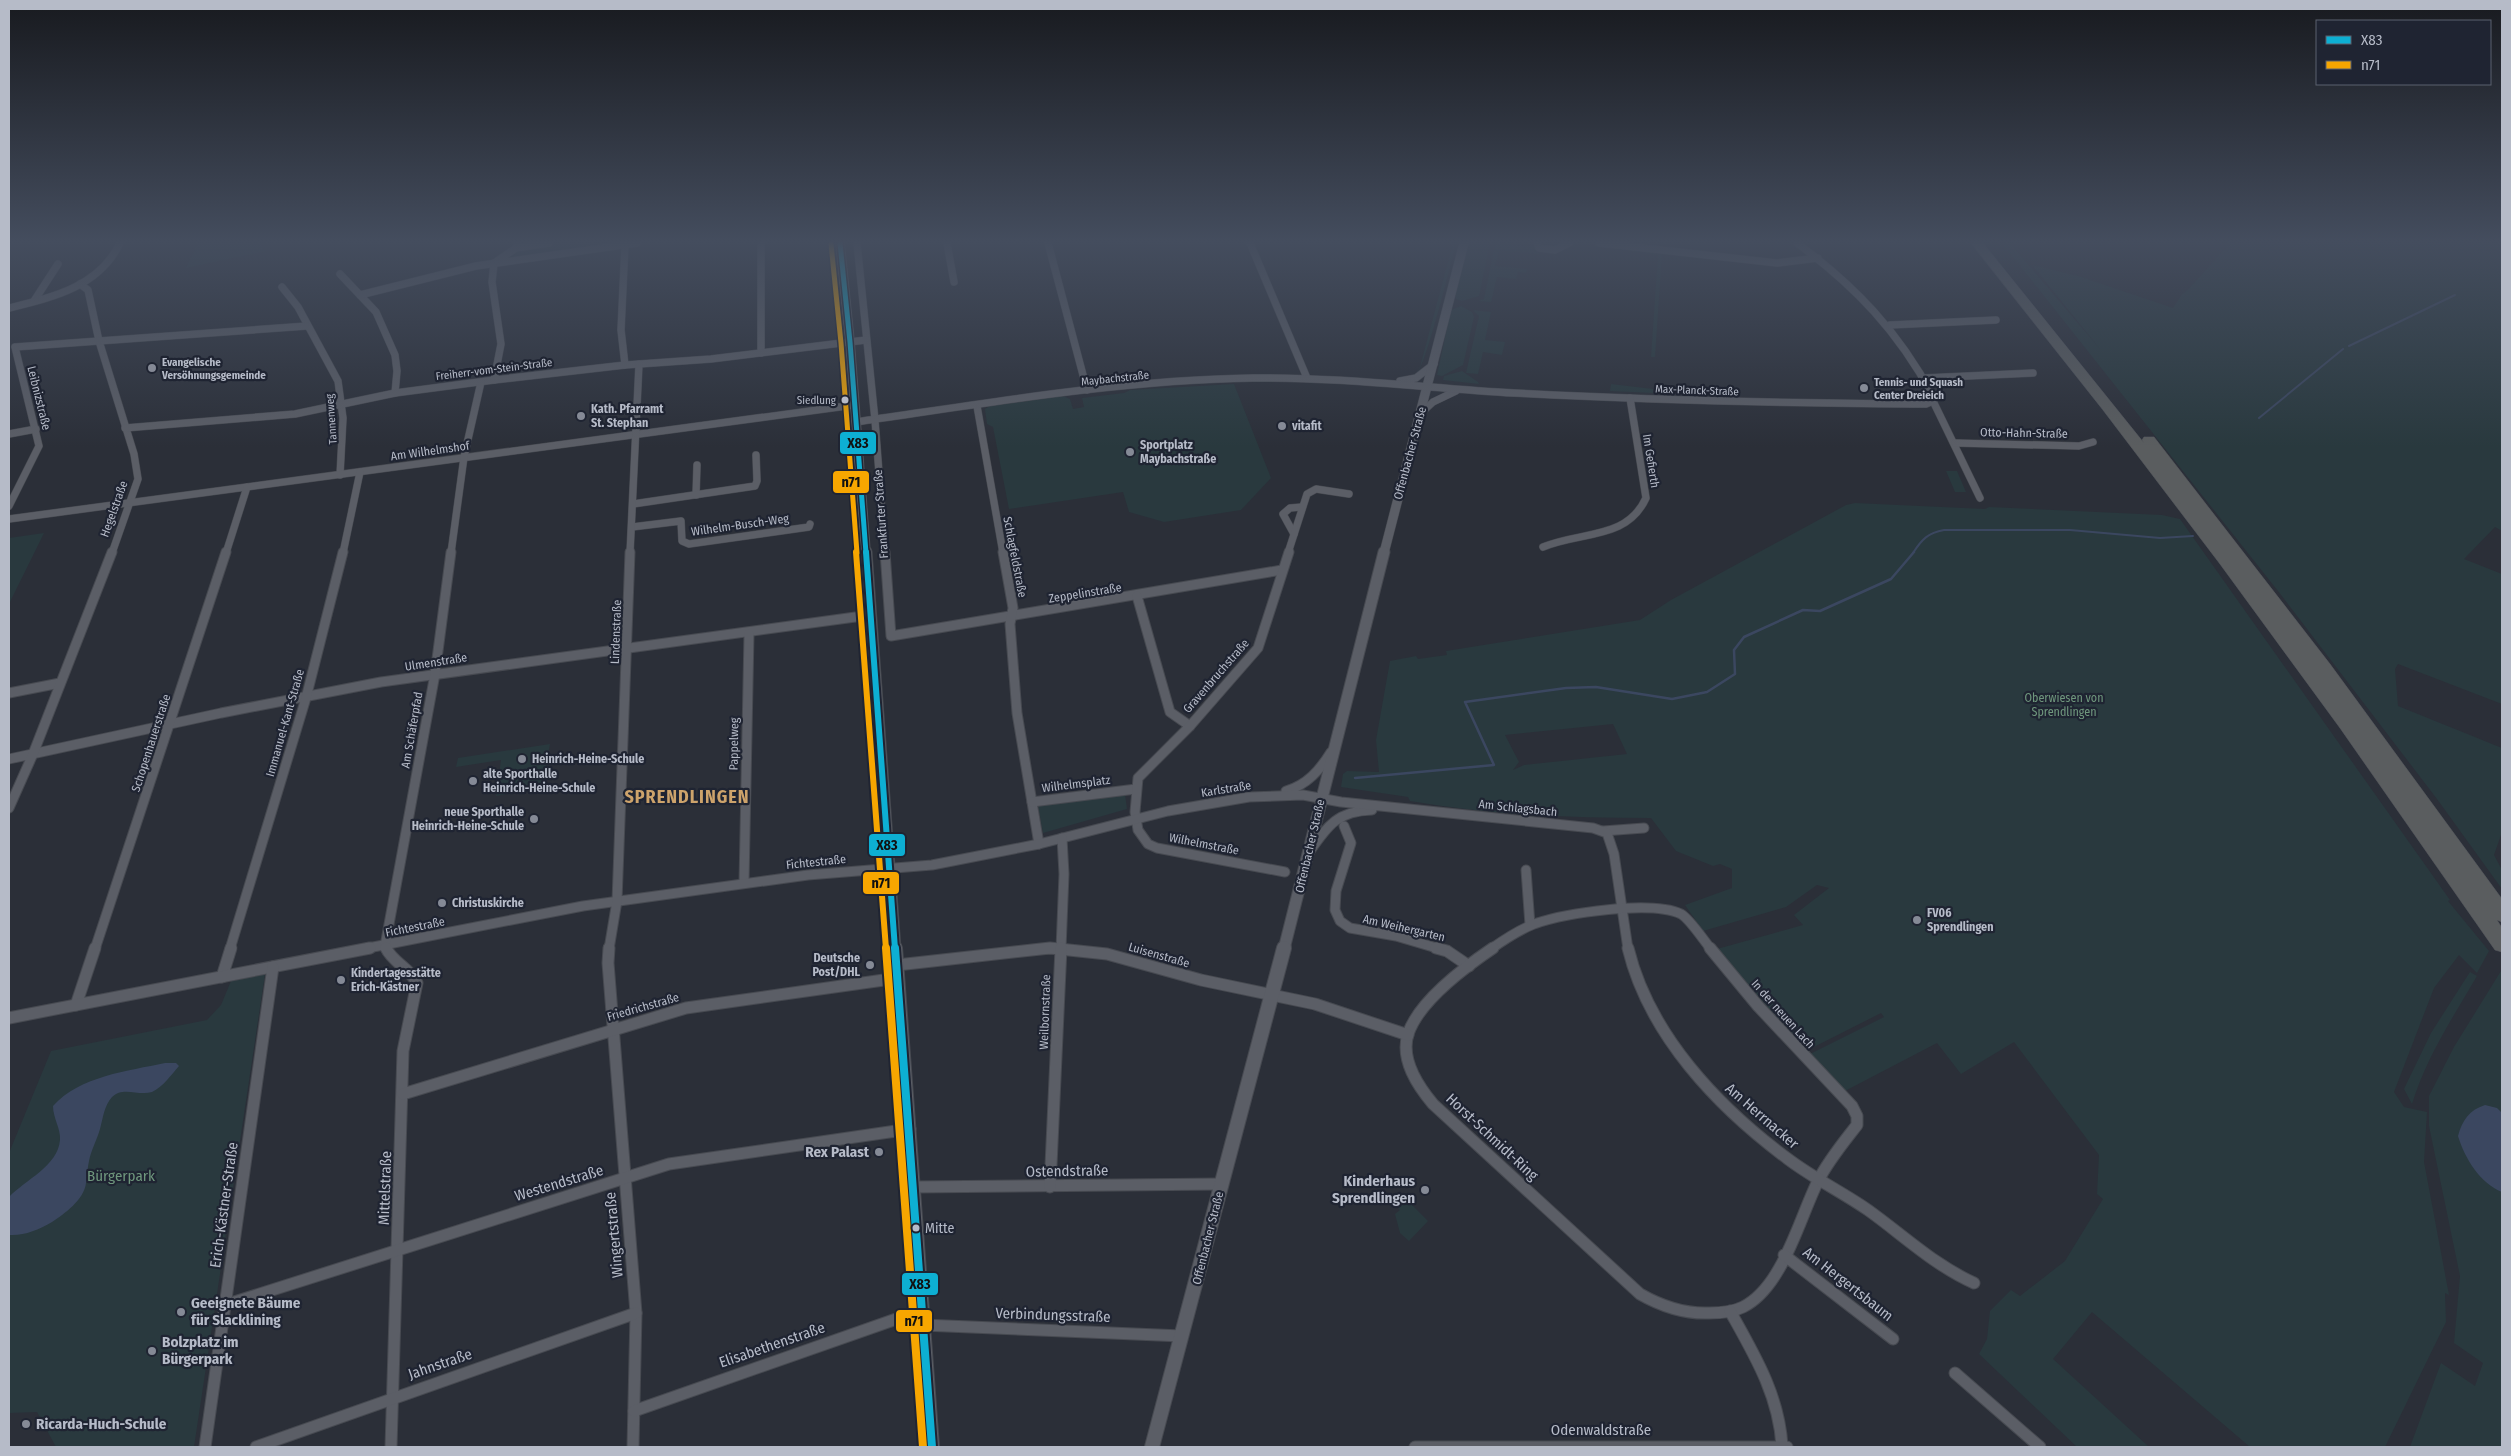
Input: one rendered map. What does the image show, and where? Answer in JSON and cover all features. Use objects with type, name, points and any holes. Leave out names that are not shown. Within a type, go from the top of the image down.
[{"type":"highway","points":[[2031,311],[2184,505],[2262,609],[2400,796],[2502,944]]},
{"type":"highway","points":[[2045,311],[2196,500],[2280,609],[2422,801],[2502,914]]},
{"type":"street","name":"Hegelstraße","points":[[9,808],[131,504],[138,479],[134,454],[99,341],[93,311]]},
{"type":"street","name":"Tannenweg","points":[[300,311],[338,381],[343,447],[340,475]]},
{"type":"street","points":[[375,311],[395,355],[398,371],[395,394]]},
{"type":"street","points":[[494,380],[501,347],[496,311]]},
{"type":"street","points":[[622,311],[621,330],[625,365]]},
{"type":"street","points":[[761,311],[761,353]]},
{"type":"street","name":"Frankfurter Straße","points":[[847,311],[888,869],[910,1129],[932,1447]]},
{"type":"street","name":"Frankfurter Straße","points":[[863,311],[891,636]]},
{"type":"street","points":[[1066,311],[1086,390]]},
{"type":"street","points":[[1279,311],[1308,378]]},
{"type":"street","name":"Offenbacher Straße","points":[[1152,1447],[1309,853],[1321,798],[1422,412],[1446,311]]},
{"type":"street","points":[[1877,311],[1890,325],[1924,378],[1933,396],[1933,401],[1980,498]]},
{"type":"street","points":[[1890,325],[1996,320]]},
{"type":"street","points":[[99,341],[307,326]]},
{"type":"street","name":"Freiherr-vom-Stein-Straße","points":[[125,428],[295,414],[395,394],[494,380],[625,365],[696,361],[866,340]]},
{"type":"street","name":"Leibnizstraße","points":[[9,506],[39,449],[36,429],[15,347],[99,341]]},
{"type":"street","name":"Lindenstraße","points":[[617,901],[633,504],[634,435],[639,364]]},
{"type":"street","name":"Maybachstraße","points":[[1377,382],[1412,379],[1434,364]]},
{"type":"street","points":[[1924,378],[2033,373]]},
{"type":"street","name":"Maybachstraße","points":[[856,422],[1086,390],[1236,379],[1308,378],[1428,387]]},
{"type":"street","name":"Am Schäferpfad","points":[[385,946],[435,674],[464,458],[481,382]]},
{"type":"street","name":"Max-Planck-Straße","points":[[1428,387],[1630,398],[1875,404],[1926,404],[1933,401]]},
{"type":"street","name":"Max-Planck-Straße","points":[[1422,412],[1441,398],[1459,390]]},
{"type":"street","name":"Im Gefierth","points":[[1543,547],[1556,540],[1617,527],[1630,521],[1642,510],[1646,498],[1630,398]]},
{"type":"street","name":"Am Wilhelmshof","points":[[9,519],[854,405]]},
{"type":"street","name":"Schlagfeldstraße","points":[[976,406],[1013,608],[1010,624],[1017,713],[1032,802]]},
{"type":"street","points":[[9,434],[36,429]]},
{"type":"street","name":"Otto-Hahn-Straße","points":[[1955,443],[2079,446],[2093,442]]},
{"type":"street","points":[[633,504],[755,486],[757,482],[756,455]]},
{"type":"street","points":[[696,495],[697,465]]},
{"type":"street","name":"Immanuel-Kant-Straße","points":[[222,977],[306,698],[354,508],[360,472]]},
{"type":"street","name":"Schopenhauerstraße","points":[[76,1005],[171,724],[247,487]]},
{"type":"street","name":"Gravenbruchstraße","points":[[1136,818],[1138,778],[1190,726],[1258,648],[1307,494],[1312,490],[1349,494]]},
{"type":"street","name":"Gravenbruchstraße","points":[[1294,534],[1283,514],[1290,508],[1302,507]]},
{"type":"street","name":"Wilhelm-Busch-Weg","points":[[632,527],[681,521],[683,523],[682,541],[689,544],[809,526],[810,524]]},
{"type":"street","name":"Zeppelinstraße","points":[[891,636],[1137,596],[1282,570]]},
{"type":"street","points":[[1137,596],[1170,712],[1190,726]]},
{"type":"street","name":"Ulmenstraße","points":[[9,759],[171,724],[435,674],[748,634],[870,615]]},
{"type":"street","name":"Pappelweg","points":[[744,883],[748,634]]},
{"type":"street","points":[[9,692],[60,683]]},
{"type":"street","points":[[1264,795],[1297,788],[1323,766],[1334,748]]},
{"type":"street","name":"Wilhelmsplatz","points":[[1038,844],[1032,802],[1136,789]]},
{"type":"street","name":"Karlstraße","points":[[1136,818],[1264,795],[1303,795],[1321,798]]},
{"type":"street","name":"Am Schlagsbach","points":[[1321,798],[1417,811],[1603,831]]},
{"type":"street","name":"Am Schlagsbach","points":[[1309,853],[1330,822],[1349,812],[1367,810],[1417,811]]},
{"type":"street","points":[[888,869],[932,865],[1038,844],[1136,818]]},
{"type":"street","name":"Wilhelmstraße","points":[[1136,818],[1141,838],[1149,845],[1285,872]]},
{"type":"street","name":"Am Weihergarten","points":[[1344,826],[1351,843],[1336,891],[1335,910],[1340,921],[1350,928],[1396,936],[1448,950],[1469,966]]},
{"type":"street","points":[[1603,831],[1644,828]]},
{"type":"street","name":"Am Herrnacker","points":[[1603,831],[1612,840],[1625,936],[1634,969],[1653,1011],[1681,1055],[1733,1114],[1787,1158],[1818,1180],[1890,1224],[1955,1274],[1974,1282]]},
{"type":"street","name":"Weilbornstraße","points":[[1050,1187],[1064,874],[1062,838]]},
{"type":"street","name":"Fichtestraße","points":[[9,1018],[617,901],[808,875],[888,869]]},
{"type":"street","points":[[1526,870],[1530,925]]},
{"type":"street","name":"Wingertstraße","points":[[617,901],[608,944],[624,1178],[636,1313],[633,1447]]},
{"type":"street","points":[[1408,1035],[1415,1019],[1426,1006],[1469,966],[1508,936],[1530,925],[1573,914],[1622,909]]},
{"type":"street","name":"In der neuen Lach","points":[[1622,909],[1667,910],[1683,915],[1758,1006],[1852,1106],[1857,1116],[1857,1124],[1818,1180]]},
{"type":"street","name":"Mittelstraße","points":[[385,946],[391,957],[416,978],[418,983],[404,1042],[392,1447]]},
{"type":"street","name":"Luisenstraße","points":[[898,971],[1060,949],[1115,955],[1201,980],[1315,1004],[1408,1035]]},
{"type":"street","name":"Erich-Kästner-Straße","points":[[204,1447],[226,1305],[273,967]]},
{"type":"street","name":"Friedrichstraße","points":[[403,1094],[613,1029],[697,1006],[898,971]]},
{"type":"street","name":"Horst-Schmidt-Ring","points":[[1408,1035],[1410,1066],[1415,1079],[1433,1104],[1631,1287],[1648,1299],[1677,1310],[1698,1313],[1730,1311],[1744,1307],[1764,1290],[1772,1281],[1818,1180]]},
{"type":"street","name":"Westendstraße","points":[[226,1305],[398,1248],[679,1162],[910,1129]]},
{"type":"street","name":"Ostendstraße","points":[[913,1187],[1222,1184]]},
{"type":"street","name":"Am Hergertsbaum","points":[[1784,1255],[1893,1340]]},
{"type":"street","points":[[1730,1311],[1773,1394],[1780,1417],[1785,1447]]},
{"type":"street","name":"Jahnstraße","points":[[256,1447],[636,1313]]},
{"type":"street","name":"Verbindungsstraße","points":[[922,1318],[1182,1336]]},
{"type":"street","name":"Elisabethenstraße","points":[[634,1411],[922,1318]]},
{"type":"street","points":[[1955,1373],[2040,1447]]},
{"type":"street","name":"Odenwaldstraße","points":[[1416,1447],[1785,1447]]},
{"type":"green space","points":[[1435,311],[1439,311],[1438,313],[1420,367]]},
{"type":"green space","points":[[1451,311],[1470,311],[1474,317],[1463,365],[1442,376],[1437,375]]},
{"type":"green space","points":[[1474,311],[1491,312],[1485,340],[1505,342],[1502,355],[1483,352],[1478,374],[1466,373],[1479,316]]},
{"type":"green space","points":[[1654,311],[1658,311],[1655,357],[1651,357]]},
{"type":"green space","points":[[2056,311],[2068,311],[2100,349],[2069,311],[2502,311],[2502,531],[2495,527],[2464,559],[2502,574],[2502,704],[2398,664],[2395,669],[2398,706],[2502,748],[2502,832],[2494,855],[2502,870],[2502,889],[2437,799],[2278,591]]},
{"type":"green space","points":[[1462,371],[1479,384],[1443,380],[1444,376]]},
{"type":"green space","name":"Sportplatz Maybachstraße","points":[[1234,384],[1271,478],[1241,510],[1164,522],[1129,512],[1123,492],[1009,509],[993,427],[987,424],[985,409],[990,406],[1063,396],[1070,399],[1073,409],[1084,407],[1082,398],[1124,393],[1130,390]]},
{"type":"green space","points":[[1611,384],[1653,389],[1653,393],[1610,391]]},
{"type":"green space","points":[[1946,471],[1957,471],[1966,492],[1955,492]]},
{"type":"green space","name":"Oberwiesen von Sprendlingen","points":[[1855,503],[1985,509],[1989,507],[2162,515],[2180,519],[2450,900],[2448,901],[2489,951],[2477,973],[2459,955],[2434,988],[2394,1092],[2404,1107],[2427,1112],[2424,1162],[2449,1295],[2445,1293],[2446,1322],[2385,1447],[2250,1447],[2092,1312],[2053,1359],[2149,1447],[2077,1447],[1979,1354],[1987,1339],[1990,1311],[2011,1290],[2020,1296],[2065,1261],[2103,1199],[2097,1194],[2099,1155],[2014,1042],[1961,1074],[1937,1043],[1843,1092],[1808,1055],[1884,1017],[1881,1013],[1804,1052],[1717,949],[1803,925],[1794,915],[1829,888],[1817,885],[1786,907],[1703,931],[1685,905],[1732,888],[1732,869],[1720,864],[1713,866],[1676,851],[1651,818],[1560,816],[1470,810],[1410,801],[1408,797],[1341,787],[1343,774],[1347,771],[1379,772],[1376,740],[1390,661],[1416,656],[1418,659],[1447,655],[1446,651],[1640,620],[1671,600],[1846,505]],"holes":[[[1613,724],[1627,754],[1524,765],[1513,770],[1519,762],[1505,735]]]},
{"type":"green space","points":[[44,533],[9,604],[9,538]]},
{"type":"green space","points":[[550,744],[542,788],[496,796],[501,760],[456,767],[458,758]]},
{"type":"green space","points":[[1125,794],[1127,809],[1043,833],[1038,806]]},
{"type":"green space","points":[[2501,971],[2502,1447],[2410,1447],[2441,1363],[2475,1386],[2483,1363],[2454,1343],[2460,1276],[2429,1126],[2429,1096],[2454,1047]]},
{"type":"green space","points":[[2470,972],[2477,976],[2432,1054],[2412,1104],[2404,1089],[2431,1033]]},
{"type":"green space","name":"Bürgerpark","points":[[265,974],[194,1447],[56,1447],[37,1412],[9,1413],[9,1153],[51,1051],[207,1020],[221,1005],[231,981]]},
{"type":"green space","points":[[1402,1200],[1408,1201],[1428,1221],[1409,1241],[1400,1233],[1395,1214],[1400,1210],[1395,1204]]},
{"type":"water","points":[[165,1063],[176,1063],[179,1066],[156,1090],[147,1093],[121,1092],[109,1101],[105,1108],[99,1133],[90,1157],[87,1180],[78,1201],[62,1215],[41,1228],[31,1232],[9,1235],[9,1197],[40,1172],[58,1149],[60,1136],[53,1106],[64,1096],[91,1081],[120,1072]]},
{"type":"water","points":[[2485,1105],[2497,1108],[2502,1113],[2502,1192],[2487,1183],[2474,1169],[2458,1136],[2470,1113]]},
{"type":"waterway","points":[[2349,346],[2422,311]]},
{"type":"waterway","points":[[2259,418],[2343,349]]},
{"type":"waterway","points":[[1913,553],[1926,537],[1944,530],[2070,530],[2160,538],[2193,536]]},
{"type":"waterway","points":[[1355,778],[1494,765],[1465,702],[1566,688],[1596,687],[1672,699],[1707,692],[1735,674],[1734,650],[1744,637],[1803,610],[1820,611],[1891,579],[1914,552]]},
{"type":"transit line","name":"n71","points":[[838,311],[923,1447]]},
{"type":"transit line","name":"X83","points":[[847,311],[932,1447]]},
{"type":"place","name":"Evangelische Versöhnungsgemeinde","points":[[152,368]]},
{"type":"place","name":"Tennis- und Squash Center Dreieich","points":[[1864,388]]},
{"type":"place","name":"Siedlung","points":[[845,400]]},
{"type":"place","name":"Kath. Pfarramt St. Stephan","points":[[581,416]]},
{"type":"place","name":"vitafit","points":[[1282,426]]},
{"type":"place","name":"Sportplatz Maybachstraße","points":[[1130,452]]},
{"type":"place","name":"Heinrich-Heine-Schule","points":[[522,759]]},
{"type":"place","name":"alte Sporthalle Heinrich-Heine-Schule","points":[[473,781]]},
{"type":"place","name":"neue Sporthalle Heinrich-Heine-Schule","points":[[534,819]]},
{"type":"place","name":"Christuskirche","points":[[442,903]]},
{"type":"place","name":"FV06 Sprendlingen","points":[[1917,920]]},
{"type":"place","name":"Deutsche Post/DHL","points":[[870,965]]},
{"type":"place","name":"Kindertagesstätte Erich-Kästner","points":[[341,980]]},
{"type":"place","name":"Rex Palast","points":[[879,1152]]},
{"type":"place","name":"Kinderhaus Sprendlingen","points":[[1425,1190]]},
{"type":"place","name":"Mitte","points":[[916,1228]]},
{"type":"place","name":"Geeignete Bäume für Slacklining","points":[[181,1312]]},
{"type":"place","name":"Bolzplatz im Bürgerpark","points":[[152,1351]]},
{"type":"place","name":"Ricarda-Huch-Schule","points":[[26,1424]]},
{"type":"district","name":"SPRENDLINGEN","points":[[687,797]]}]
